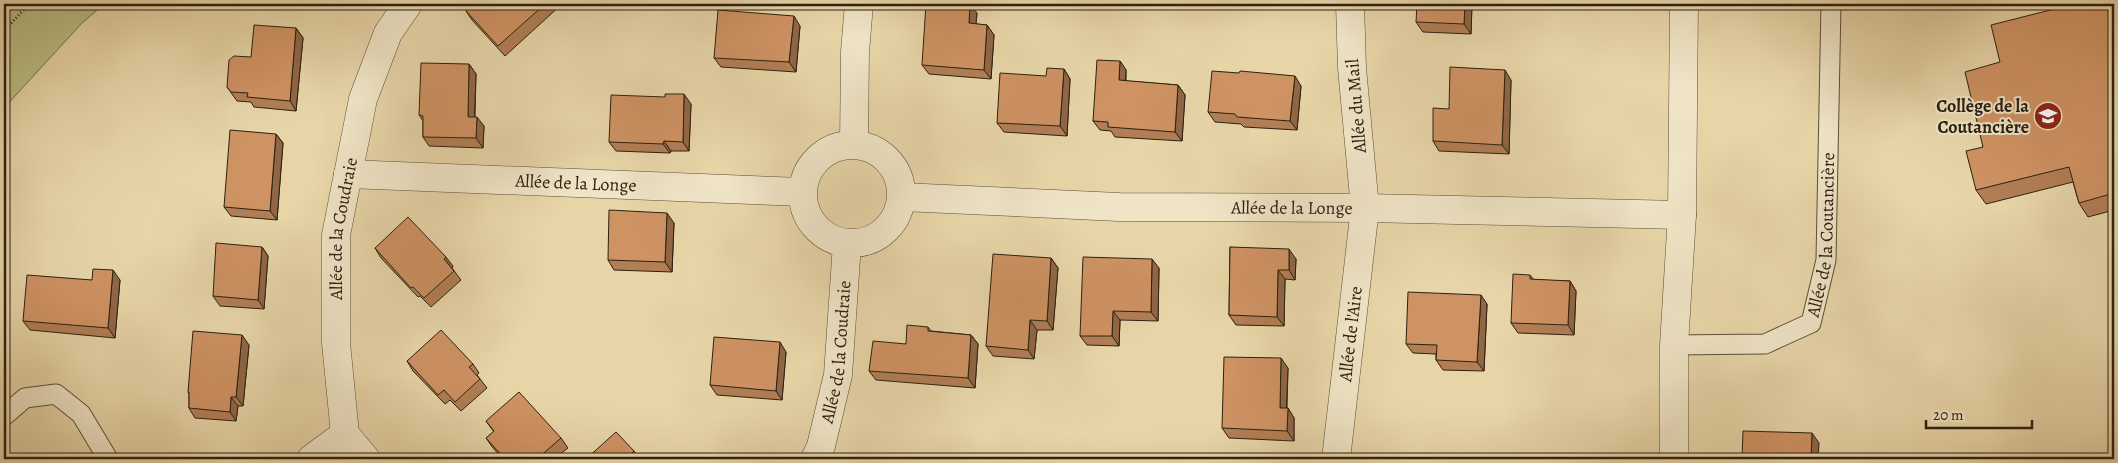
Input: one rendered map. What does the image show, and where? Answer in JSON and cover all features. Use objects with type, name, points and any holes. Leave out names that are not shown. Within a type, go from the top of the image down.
[{"type":"street","name":"Allée de la Coudraie","points":[[345,434],[336,343],[336,235],[364,99],[388,32],[408,4]]},
{"type":"street","points":[[854,144],[855,52],[859,4]]},
{"type":"street","name":"Allée du Mail","points":[[1350,4],[1352,68],[1365,208]]},
{"type":"street","points":[[1674,459],[1674,345],[1682,215],[1684,4]]},
{"type":"street","points":[[854,144],[869,147],[883,155],[894,166],[900,181],[902,197],[899,212],[891,226],[878,237],[863,243],[847,244],[832,239],[820,232],[810,220],[804,207],[802,192],[805,177],[813,163],[824,152],[839,146],[854,144]]},
{"type":"street","name":"Allée de la Longe","points":[[348,174],[802,192]]},
{"type":"street","name":"Allée de la Longe","points":[[902,197],[1119,207],[1365,208],[1682,215]]},
{"type":"street","name":"Allée de l'Aire","points":[[1336,459],[1365,208]]},
{"type":"street","name":"Allée de la Coudraie","points":[[815,459],[821,446],[838,375],[847,244]]},
{"type":"street","points":[[311,459],[345,434],[366,459]]},
{"type":"lane","name":"Allée de la Coutancière","points":[[1674,345],[1765,344],[1811,323],[1826,260],[1831,4]]},
{"type":"lane","points":[[4,416],[25,398],[56,394],[81,414],[108,459]]},
{"type":"path","points":[[4,31],[29,4]]},
{"type":"green space","points":[[4,4],[104,4],[82,23],[4,108]]},
{"type":"building","points":[[473,4],[545,4],[498,46],[466,11]]},
{"type":"building","points":[[926,4],[970,4],[969,23],[987,25],[984,70],[922,65]]},
{"type":"building","points":[[1417,4],[1465,4],[1464,24],[1416,22]]},
{"type":"building","name":"Collège de la Coutancière","points":[[2074,4],[2114,4],[2114,193],[2079,203],[2069,167],[1976,190],[1966,151],[1983,147],[1965,72],[2000,62],[1991,25]]},
{"type":"building","points":[[718,10],[794,16],[789,62],[714,58]]},
{"type":"building","points":[[254,25],[296,28],[290,101],[247,97],[248,93],[231,92],[227,87],[229,60],[234,56],[251,57]]},
{"type":"building","points":[[1097,60],[1120,61],[1119,80],[1178,85],[1175,132],[1108,127],[1108,122],[1093,121]]},
{"type":"building","points":[[421,63],[469,64],[468,117],[477,117],[476,138],[423,137],[423,116],[419,115]]},
{"type":"building","points":[[1450,67],[1505,70],[1502,145],[1433,141],[1433,108],[1449,109]]},
{"type":"building","points":[[1047,68],[1064,69],[1060,126],[997,123],[1000,73],[1046,76]]},
{"type":"building","points":[[1212,71],[1239,73],[1240,71],[1295,76],[1290,121],[1237,117],[1235,114],[1208,112]]},
{"type":"building","points":[[665,94],[684,94],[683,142],[664,141],[663,144],[609,142],[611,95],[665,97]]},
{"type":"building","points":[[230,130],[276,134],[270,211],[224,207]]},
{"type":"building","points":[[609,210],[667,213],[665,262],[608,260]]},
{"type":"building","points":[[408,217],[446,257],[444,259],[454,271],[424,298],[413,287],[411,288],[375,248]]},
{"type":"building","points":[[216,243],[262,247],[258,300],[213,296]]},
{"type":"building","points":[[1230,247],[1289,249],[1289,270],[1278,270],[1277,317],[1229,315]]},
{"type":"building","points":[[993,254],[1051,258],[1047,321],[1030,320],[1028,350],[986,346]]},
{"type":"building","points":[[1083,257],[1152,259],[1151,312],[1113,311],[1112,336],[1080,336]]},
{"type":"building","points":[[93,269],[113,270],[108,328],[23,321],[27,275],[92,280]]},
{"type":"building","points":[[1513,274],[1530,275],[1530,279],[1570,281],[1568,325],[1511,323]]},
{"type":"building","points":[[1408,292],[1481,295],[1477,362],[1436,360],[1437,345],[1406,344]]},
{"type":"building","points":[[907,325],[928,327],[928,331],[971,335],[968,378],[869,371],[873,341],[906,344]]},
{"type":"building","points":[[441,330],[473,364],[469,367],[480,379],[455,402],[444,390],[438,395],[407,361]]},
{"type":"building","points":[[193,331],[242,335],[236,397],[231,397],[230,412],[189,408],[188,392]]},
{"type":"building","points":[[714,337],[780,342],[776,391],[710,385]]},
{"type":"building","points":[[1224,357],[1281,358],[1280,408],[1288,408],[1287,431],[1222,428]]},
{"type":"building","points":[[519,392],[561,438],[537,459],[505,459],[486,438],[494,431],[486,421]]},
{"type":"building","points":[[1743,431],[1812,433],[1811,459],[1742,459]]},
{"type":"building","points":[[616,432],[634,451],[631,454],[636,459],[586,459]]},
{"type":"building","points":[[1162,456],[1208,458],[1208,459],[1162,459]]},
{"type":"building","points":[[1845,456],[1855,457],[1855,459],[1844,459]]},
{"type":"place","name":"Collège de la Coutancière","points":[[2048,116]]}]
